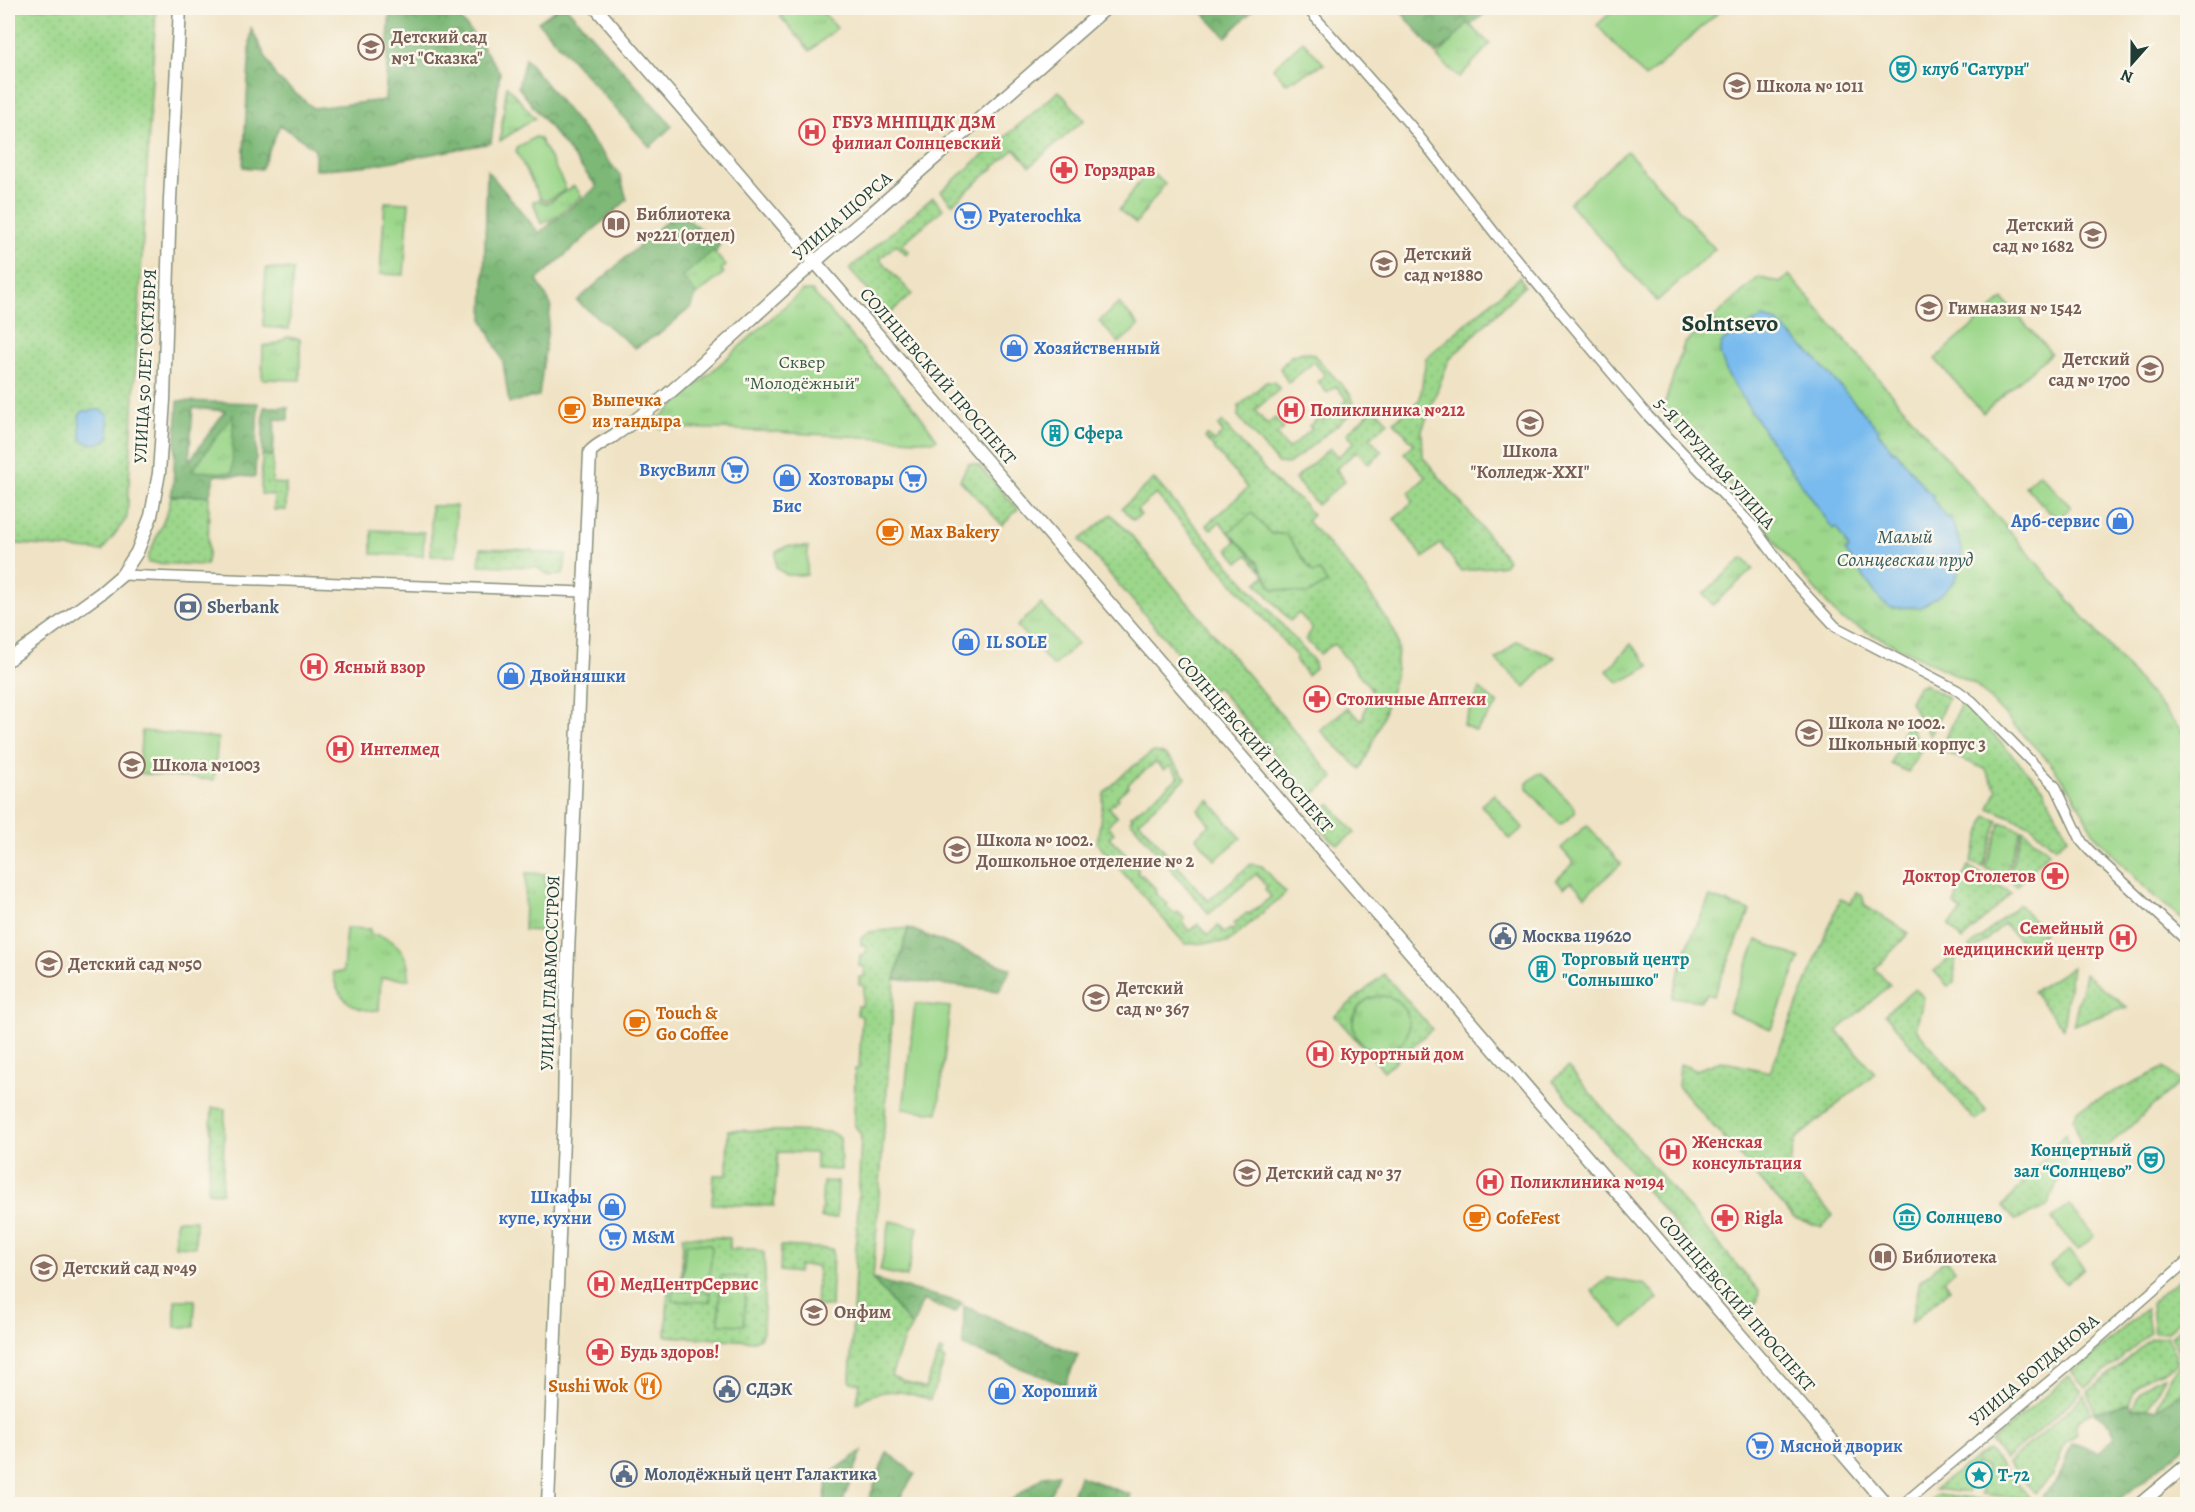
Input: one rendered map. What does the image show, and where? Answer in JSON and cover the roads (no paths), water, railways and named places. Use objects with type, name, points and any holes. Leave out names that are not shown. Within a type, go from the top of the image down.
[{"type":"street","name":"УЛИЦА 50 ЛЕТ ОКТЯБРЯ","points":[[8,660],[101,593],[122,575],[144,537],[151,516],[159,473],[164,400],[170,199],[180,8]]},
{"type":"street","name":"СОЛНЦЕВСКИЙ ПРОСПЕКТ","points":[[596,8],[1886,1504]]},
{"type":"street","name":"УЛИЦА ЩОРСА","points":[[597,445],[614,436],[658,403],[833,245],[887,201],[1106,8]]},
{"type":"street","name":"5-Я ПРУДНАЯ УЛИЦА","points":[[1306,8],[1411,126],[1497,236],[1648,416],[1752,525],[1791,578],[1836,627],[1957,690],[1972,701],[2056,787],[2082,842],[2089,850],[2187,942]]},
{"type":"street","name":"УЛИЦА ГЛАВМОССТРОЯ","points":[[548,1504],[564,1115],[565,1023],[589,460],[590,452],[597,445]]},
{"type":"street","points":[[122,575],[584,592]]},
{"type":"street","name":"УЛИЦА БОГДАНОВА","points":[[1903,1504],[2064,1369],[2187,1260]]},
{"type":"street","points":[[2140,1504],[2187,1464]]},
{"type":"water","name":"Малый Солнцевскаи пруд","points":[[1763,318],[1777,322],[1813,356],[1879,430],[1878,432],[1927,491],[1934,496],[1932,499],[1947,518],[1950,517],[1962,548],[1962,564],[1954,582],[1940,595],[1921,607],[1891,608],[1881,601],[1845,551],[1849,549],[1836,527],[1833,529],[1728,376],[1720,354],[1721,344],[1731,334],[1739,336],[1749,331],[1752,323]]},
{"type":"water","points":[[101,410],[108,415],[109,438],[95,444],[87,443],[81,439],[79,416],[83,411]]},
{"type":"place","name":"Детский сад №1 \"Сказка\"","points":[[371,47]]},
{"type":"place","name":"клуб \"Сатурн\"","points":[[1903,69]]},
{"type":"place","name":"Школа № 1011","points":[[1737,86]]},
{"type":"place","name":"ГБУЗ МНПЦДК ДЗМ филиал Солнцевский","points":[[812,132]]},
{"type":"place","name":"Горздрав","points":[[1064,170]]},
{"type":"place","name":"Pyaterochka","points":[[968,216]]},
{"type":"place","name":"Библиотека №221 (отдел)","points":[[616,224]]},
{"type":"place","name":"Детский сад № 1682","points":[[2093,235]]},
{"type":"place","name":"Детский сад №1880","points":[[1384,264]]},
{"type":"place","name":"Гимназия № 1542","points":[[1929,308]]},
{"type":"place","name":"Хозяйственный","points":[[1014,348]]},
{"type":"place","name":"Детский сад № 1700","points":[[2150,369]]},
{"type":"place","name":"Выпечка из тандыра","points":[[572,410]]},
{"type":"place","name":"Поликлиника №212","points":[[1291,410]]},
{"type":"place","name":"Школа \"Колледж-XXI\"","points":[[1530,423]]},
{"type":"place","name":"Сфера","points":[[1055,433]]},
{"type":"place","name":"ВкусВилл","points":[[735,470]]},
{"type":"place","name":"Бис","points":[[787,478]]},
{"type":"place","name":"Хозтовары","points":[[913,479]]},
{"type":"place","name":"Арб-сервис","points":[[2120,521]]},
{"type":"place","name":"Max Bakery","points":[[890,532]]},
{"type":"place","name":"Sberbank","points":[[188,607]]},
{"type":"place","name":"IL SOLE","points":[[966,642]]},
{"type":"place","name":"Ясный взор","points":[[314,667]]},
{"type":"place","name":"Двойняшки","points":[[511,676]]},
{"type":"place","name":"Столичные Аптеки","points":[[1317,699]]},
{"type":"place","name":"Школа № 1002. Школьный корпус 3","points":[[1809,733]]},
{"type":"place","name":"Интелмед","points":[[340,749]]},
{"type":"place","name":"Школа №1003","points":[[132,765]]},
{"type":"place","name":"Школа № 1002. Дошкольное отделение № 2","points":[[957,850]]},
{"type":"place","name":"Доктор Столетов","points":[[2055,876]]},
{"type":"place","name":"Москва 119620","points":[[1503,936]]},
{"type":"place","name":"Семейный медицинский центр","points":[[2123,938]]},
{"type":"place","name":"Детский сад №50","points":[[49,964]]},
{"type":"place","name":"Торговый центр \"Солнышко\"","points":[[1542,969]]},
{"type":"place","name":"Детский сад № 367","points":[[1096,998]]},
{"type":"place","name":"Touch & Go Coffee","points":[[637,1023]]},
{"type":"place","name":"Курортный дом","points":[[1320,1054]]},
{"type":"place","name":"Женская консультация","points":[[1673,1152]]},
{"type":"place","name":"Концертный зал “Солнцево”","points":[[2151,1160]]},
{"type":"place","name":"Детский сад № 37","points":[[1247,1173]]},
{"type":"place","name":"Поликлиника №194","points":[[1490,1182]]},
{"type":"place","name":"Шкафы купе, кухни","points":[[612,1207]]},
{"type":"place","name":"Солнцево","points":[[1907,1217]]},
{"type":"place","name":"CofeFest","points":[[1477,1218]]},
{"type":"place","name":"Rigla","points":[[1725,1218]]},
{"type":"place","name":"M&M","points":[[613,1237]]},
{"type":"place","name":"Библиотека","points":[[1883,1257]]},
{"type":"place","name":"Детский сад №49","points":[[44,1268]]},
{"type":"place","name":"МедЦентрСервис","points":[[601,1284]]},
{"type":"place","name":"Онфим","points":[[814,1312]]},
{"type":"place","name":"Будь здоров!","points":[[600,1352]]},
{"type":"place","name":"Sushi Wok","points":[[648,1386]]},
{"type":"place","name":"СДЭК","points":[[727,1389]]},
{"type":"place","name":"Хороший","points":[[1002,1391]]},
{"type":"place","name":"Мясной дворик","points":[[1760,1446]]},
{"type":"place","name":"Молодёжный цент Галактика","points":[[624,1474]]},
{"type":"place","name":"Т-72","points":[[1979,1475]]},
{"type":"district","name":"Solntsevo","points":[[1730,323]]},
{"type":"park label","name":"Сквер \"Молодёжный\"","points":[[802,372]]}]
